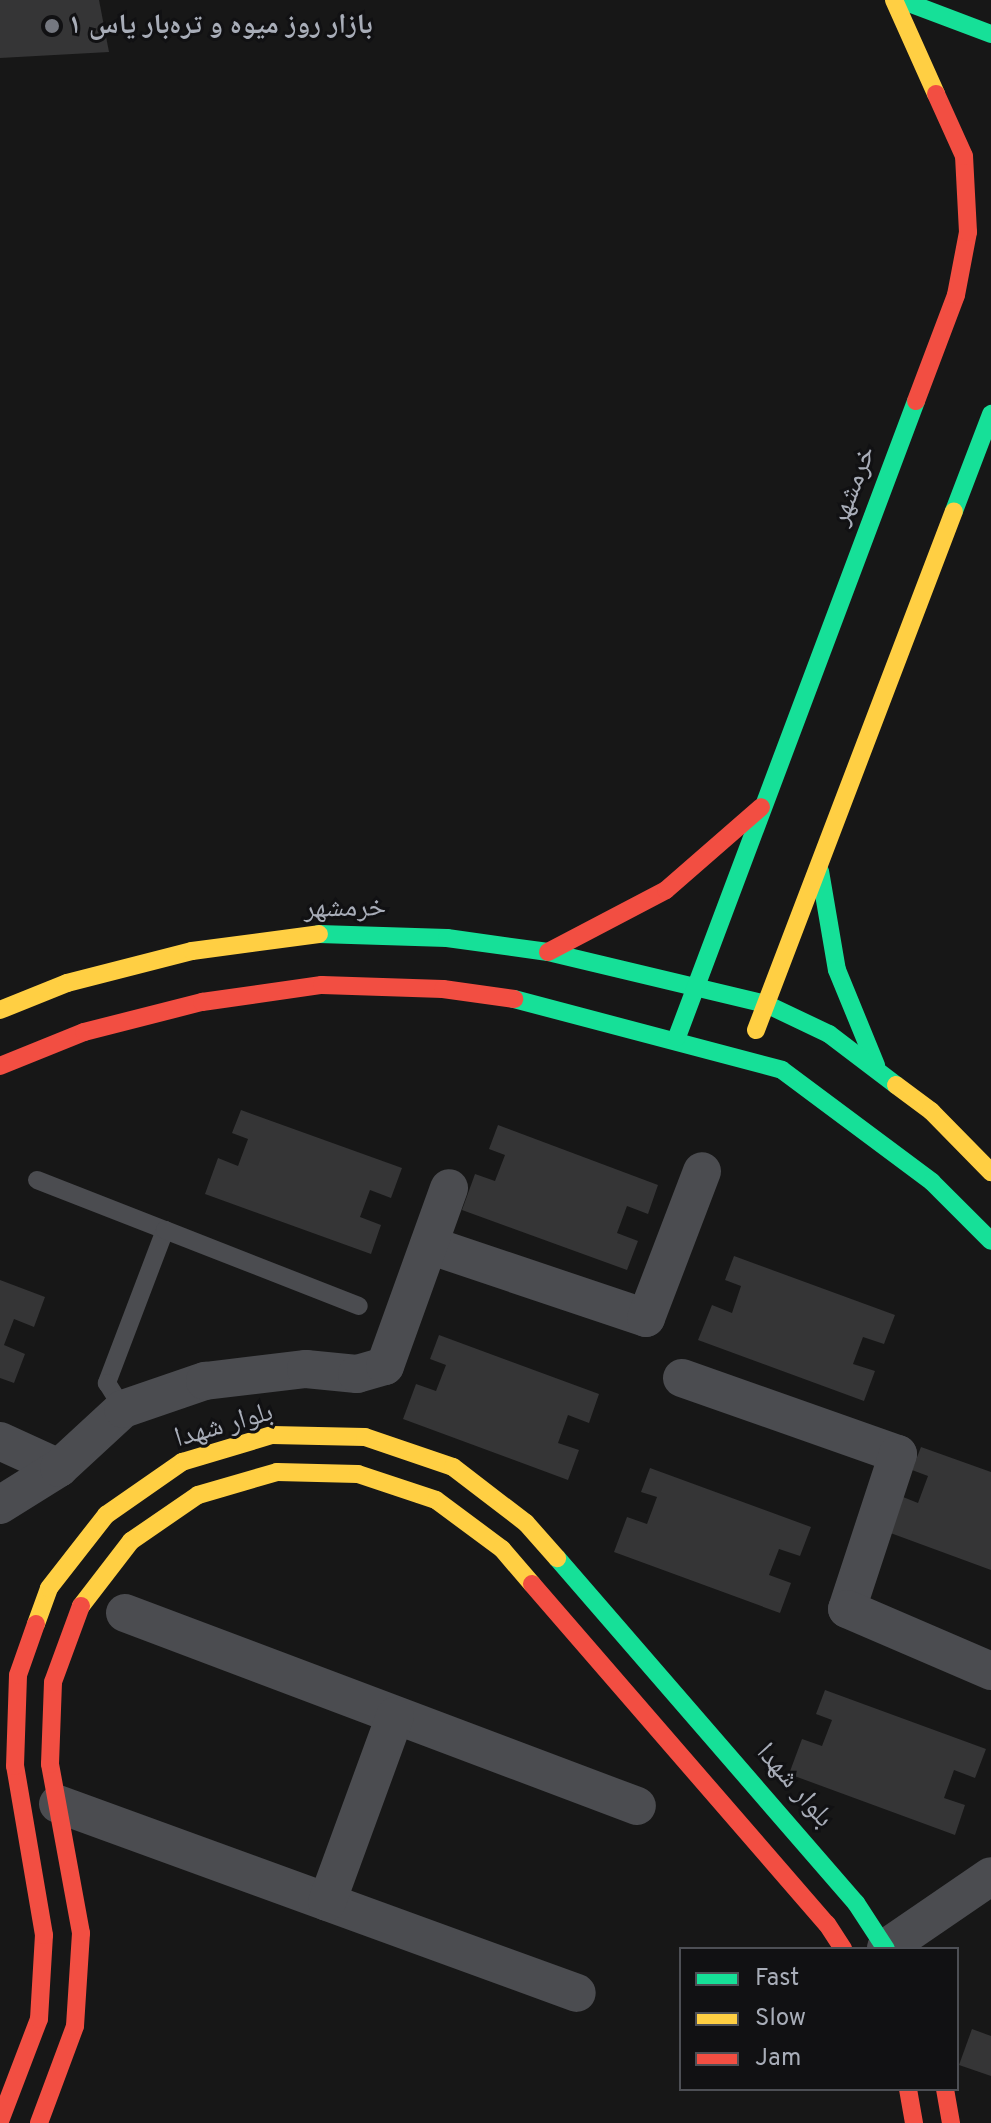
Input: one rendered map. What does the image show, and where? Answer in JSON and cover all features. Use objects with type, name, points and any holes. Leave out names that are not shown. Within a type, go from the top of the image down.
[{"type":"main road","name":"خرمشهر","points":[[677,1037],[956,295],[968,232],[964,156],[894,0]]},
{"type":"main road","points":[[901,0],[991,34]]},
{"type":"main road","points":[[745,1058],[991,414]]},
{"type":"main road","points":[[548,952],[666,890],[765,803]]},
{"type":"main road","points":[[819,869],[837,970],[850,1013],[879,1071]]},
{"type":"main road","name":"خرمشهر","points":[[0,1010],[67,983],[192,951],[319,934],[447,938],[548,952],[766,1004],[829,1034],[931,1111],[991,1172]]},
{"type":"main road","points":[[0,1066],[84,1032],[202,1002],[322,985],[443,989],[539,1002],[677,1037],[782,1070],[932,1182],[991,1241]]},
{"type":"main road","name":"بلوار شهدا","points":[[0,2121],[39,2019],[44,1935],[15,1766],[22,1734],[18,1675],[49,1588],[106,1515],[182,1462],[272,1435],[365,1437],[453,1467],[526,1523],[611,1617],[856,1903],[885,1947]]},
{"type":"main road","name":"بلوار شهدا","points":[[22,1734],[53,1682],[81,1606],[131,1541],[198,1495],[277,1472],[358,1474],[436,1500],[502,1549],[827,1924],[842,1947]]},
{"type":"main road","points":[[584,1641],[611,1617]]},
{"type":"main road","name":"بلوار شهدا","points":[[22,1734],[58,1804],[81,1933],[75,2026],[39,2123]]},
{"type":"main road","points":[[32,1866],[68,1864]]},
{"type":"main road","points":[[908,2091],[914,2123]]},
{"type":"main road","points":[[945,2091],[951,2123]]},
{"type":"street","points":[[429,1245],[646,1318],[702,1171]]},
{"type":"street","points":[[0,1505],[59,1468],[123,1409],[205,1381],[306,1369],[357,1374],[385,1366],[449,1188]]},
{"type":"street","points":[[682,1378],[898,1454],[847,1609],[991,1671]]},
{"type":"street","points":[[0,1441],[59,1468]]},
{"type":"street","points":[[125,1613],[637,1806]]},
{"type":"street","points":[[327,1902],[395,1716]]},
{"type":"street","points":[[58,1804],[577,1993]]},
{"type":"street","points":[[889,1947],[991,1876]]},
{"type":"lane","points":[[37,1180],[359,1306]]},
{"type":"lane","points":[[123,1409],[107,1383],[165,1230]]},
{"type":"building","name":"بازار روز میوه و تره‌بار یاس ۱","points":[[0,0],[99,0],[109,52],[0,58]]},
{"type":"building","points":[[241,1110],[402,1168],[391,1198],[370,1190],[360,1217],[381,1225],[371,1254],[205,1194],[218,1158],[238,1166],[248,1139],[232,1133]]},
{"type":"building","points":[[498,1125],[658,1185],[648,1214],[627,1206],[617,1233],[638,1241],[627,1270],[462,1210],[475,1174],[495,1181],[505,1155],[489,1149]]},
{"type":"building","points":[[734,1256],[895,1315],[884,1344],[863,1337],[853,1364],[875,1371],[864,1401],[698,1340],[712,1305],[732,1313],[741,1286],[725,1280]]},
{"type":"building","points":[[0,1280],[45,1297],[34,1327],[14,1319],[4,1345],[25,1354],[14,1383],[0,1378]]},
{"type":"building","points":[[439,1335],[599,1394],[589,1423],[568,1415],[558,1443],[579,1450],[568,1480],[403,1419],[416,1384],[436,1391],[446,1365],[430,1359]]},
{"type":"building","points":[[921,1447],[991,1472],[991,1570],[885,1531],[898,1495],[918,1503],[928,1476],[912,1470]]},
{"type":"building","points":[[650,1468],[811,1527],[800,1556],[779,1549],[769,1575],[791,1583],[780,1613],[614,1552],[627,1517],[647,1524],[657,1497],[641,1492]]},
{"type":"building","points":[[825,1690],[986,1749],[975,1778],[954,1770],[944,1798],[965,1805],[955,1835],[789,1774],[802,1739],[822,1746],[832,1720],[816,1714]]},
{"type":"building","points":[[972,2029],[991,2036],[991,2076],[959,2065]]},
{"type":"traffic: fast","points":[[901,0],[991,34]]},
{"type":"traffic: fast","points":[[677,1037],[916,401]]},
{"type":"traffic: fast","points":[[954,511],[991,414]]},
{"type":"traffic: fast","points":[[820,871],[837,970],[876,1065]]},
{"type":"traffic: fast","points":[[319,934],[447,938],[548,952],[766,1004],[829,1034],[896,1085]]},
{"type":"traffic: fast","points":[[514,999],[782,1070],[932,1182],[991,1241]]},
{"type":"traffic: fast","points":[[557,1558],[856,1903],[885,1947]]},
{"type":"traffic: slow","points":[[894,0],[936,94]]},
{"type":"traffic: slow","points":[[756,1030],[954,511]]},
{"type":"traffic: slow","points":[[0,1010],[67,983],[192,951],[319,934]]},
{"type":"traffic: slow","points":[[896,1085],[931,1111],[991,1172]]},
{"type":"traffic: slow","points":[[36,1624],[49,1588],[106,1515],[182,1462],[272,1435],[365,1437],[453,1467],[526,1523],[557,1558]]},
{"type":"traffic: slow","points":[[81,1606],[131,1541],[198,1495],[277,1472],[358,1474],[436,1500],[502,1549],[532,1584]]},
{"type":"traffic: jam","points":[[916,401],[956,295],[968,232],[964,156],[936,94]]},
{"type":"traffic: jam","points":[[548,952],[666,890],[761,807]]},
{"type":"traffic: jam","points":[[0,1066],[84,1032],[202,1002],[322,985],[443,989],[514,999]]},
{"type":"traffic: jam","points":[[532,1584],[827,1924],[842,1947]]},
{"type":"traffic: jam","points":[[39,2123],[75,2026],[81,1933],[50,1764],[53,1682],[81,1606]]},
{"type":"traffic: jam","points":[[0,2121],[39,2019],[44,1935],[15,1766],[18,1675],[36,1624]]},
{"type":"traffic: jam","points":[[908,2091],[914,2123]]},
{"type":"traffic: jam","points":[[945,2091],[951,2123]]},
{"type":"place","name":"بازار روز میوه و تره‌بار یاس ۱","points":[[52,26]]}]
